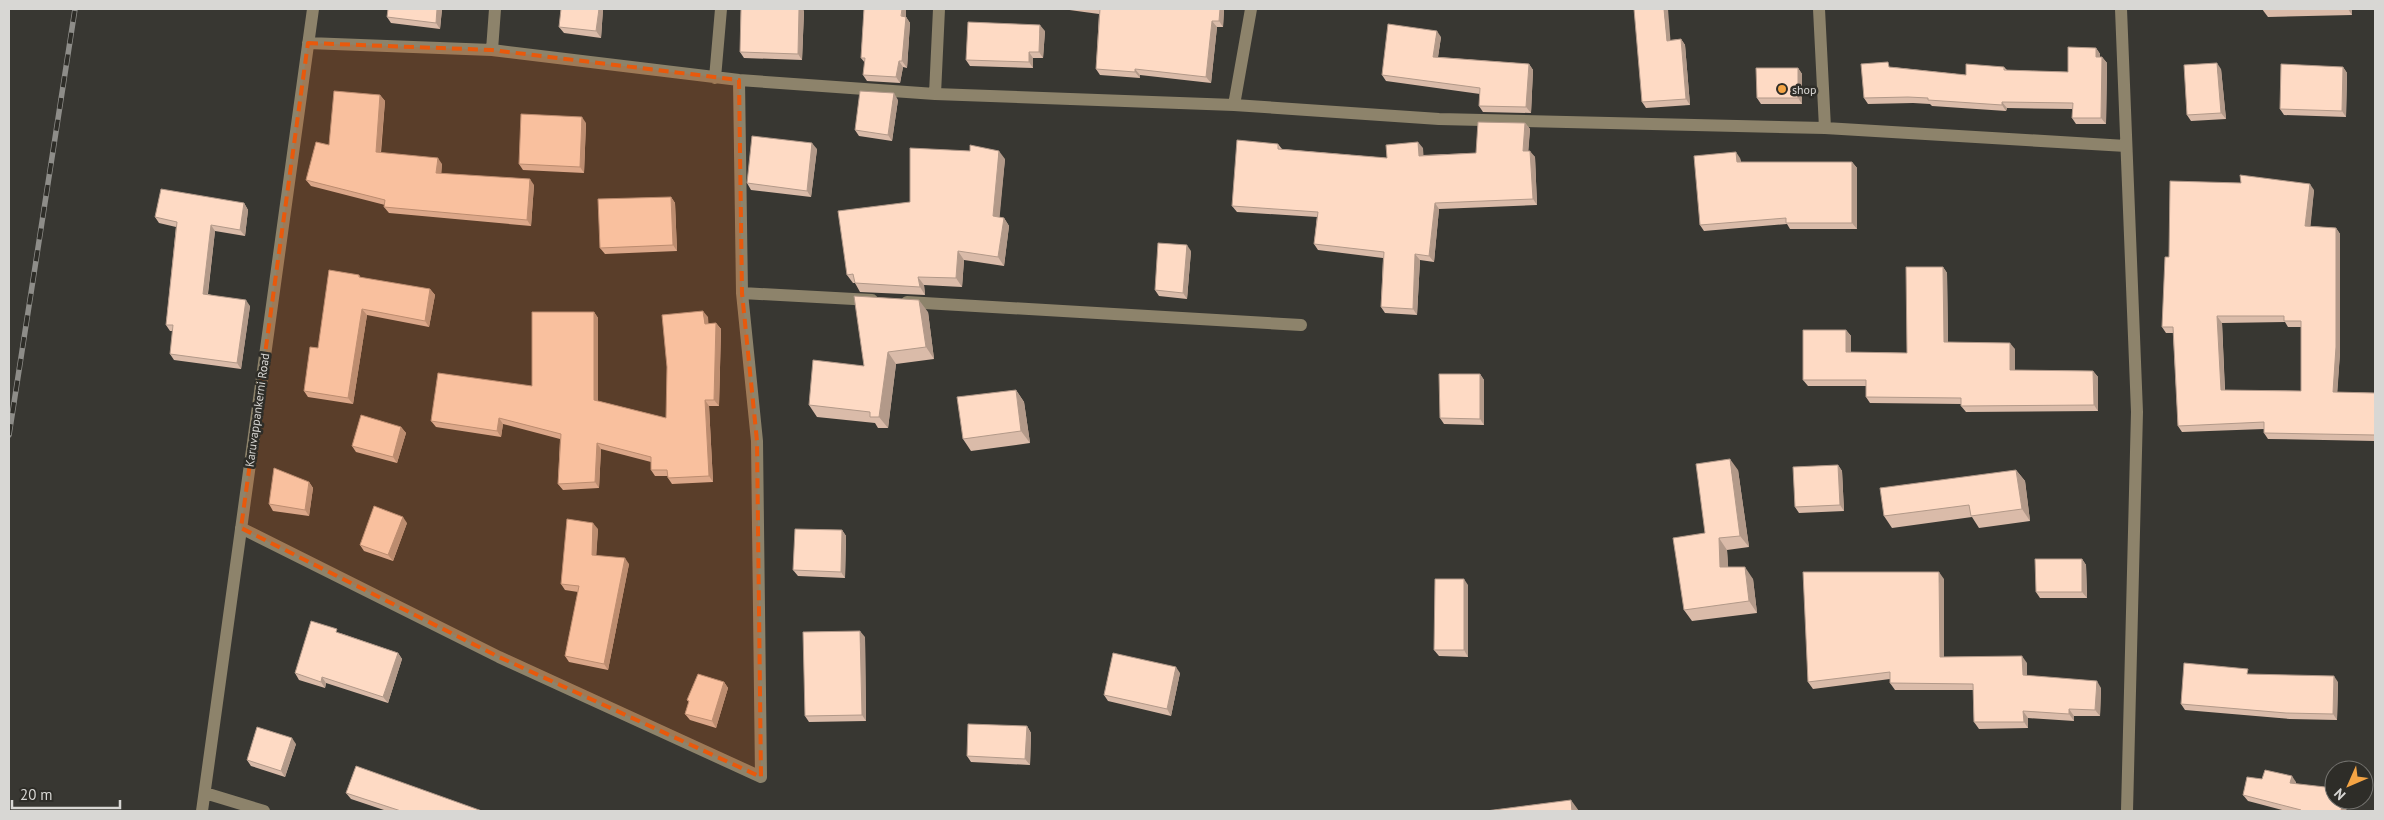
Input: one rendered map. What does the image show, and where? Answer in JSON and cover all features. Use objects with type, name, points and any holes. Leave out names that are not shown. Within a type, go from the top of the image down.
[{"type":"street","name":"Karuvappankerni Road","points":[[202,811],[313,9]]},
{"type":"street","points":[[492,50],[495,9]]},
{"type":"street","points":[[715,78],[721,9]]},
{"type":"street","points":[[935,94],[939,9]]},
{"type":"street","points":[[1234,105],[1251,9]]},
{"type":"street","points":[[1820,9],[1825,128]]},
{"type":"street","points":[[2120,9],[2137,412],[2126,811]]},
{"type":"street","points":[[308,43],[492,50],[715,78],[935,94],[1234,105],[1439,119],[1825,128],[2126,146]]},
{"type":"street","points":[[241,528],[499,657],[761,777],[757,441],[742,293],[739,80]]},
{"type":"street","points":[[742,293],[1301,325]]},
{"type":"street","points":[[205,793],[264,811]]},
{"type":"highlighted area","points":[[308,43],[492,50],[739,80],[742,293],[757,441],[761,777],[499,657],[241,528]]},
{"type":"building","points":[[388,9],[437,9],[436,23],[387,17]]},
{"type":"building","points":[[561,9],[599,9],[596,31],[559,27]]},
{"type":"building","points":[[741,9],[799,9],[798,54],[740,52]]},
{"type":"building","points":[[864,9],[902,9],[901,16],[906,17],[902,61],[899,61],[896,77],[863,75],[865,58],[861,58]]},
{"type":"building","points":[[1100,9],[1220,9],[1219,21],[1212,21],[1206,77],[1135,69],[1135,72],[1096,69]]},
{"type":"building","points":[[1634,9],[1664,9],[1667,41],[1681,39],[1686,99],[1642,102]]},
{"type":"building","points":[[968,22],[1040,25],[1039,52],[1029,52],[1029,62],[966,60]]},
{"type":"building","points":[[1388,24],[1437,31],[1433,57],[1529,64],[1526,107],[1479,106],[1480,88],[1382,75]]},
{"type":"building","points":[[2068,47],[2096,48],[2096,57],[2102,57],[2101,118],[2072,118],[2073,103],[2002,102],[2002,105],[1928,100],[1928,98],[1864,98],[1861,64],[1888,62],[1889,67],[1966,75],[1966,64],[2004,67],[2004,70],[2068,72]]},
{"type":"building","points":[[2217,63],[2221,113],[2187,115],[2184,65]]},
{"type":"building","points":[[2281,64],[2343,67],[2342,111],[2280,109]]},
{"type":"building","name":"shop","points":[[1756,68],[1798,68],[1798,98],[1757,98]]},
{"type":"building","points":[[334,91],[380,95],[376,152],[438,158],[436,173],[530,179],[527,220],[384,207],[385,200],[306,180],[316,142],[329,145]]},
{"type":"building","points":[[860,91],[894,93],[888,135],[855,130]]},
{"type":"building","points":[[521,114],[582,117],[580,167],[519,164]]},
{"type":"building","points":[[1478,122],[1525,123],[1523,151],[1530,151],[1533,199],[1435,203],[1429,256],[1415,254],[1413,309],[1381,307],[1384,252],[1314,244],[1318,212],[1232,206],[1237,140],[1278,144],[1278,149],[1387,158],[1386,145],[1418,142],[1419,156],[1476,153]]},
{"type":"building","points":[[752,136],[812,143],[807,191],[747,183]]},
{"type":"building","points":[[970,145],[999,151],[993,216],[1004,218],[998,257],[958,251],[956,278],[918,277],[920,287],[855,283],[853,274],[847,275],[838,211],[910,202],[910,148],[970,151]]},
{"type":"building","points":[[1736,152],[1737,162],[1852,162],[1852,223],[1786,223],[1786,218],[1700,225],[1694,156]]},
{"type":"building","points":[[2240,175],[2310,184],[2305,226],[2336,228],[2336,347],[2333,392],[2375,393],[2375,435],[2264,433],[2264,422],[2178,426],[2173,327],[2162,327],[2165,257],[2169,257],[2170,181],[2241,183]],"holes":[[[2217,316],[2284,316],[2284,321],[2301,321],[2301,391],[2221,390]]]},
{"type":"building","points":[[161,189],[244,203],[240,230],[211,225],[203,294],[246,300],[237,363],[170,354],[173,325],[166,325],[177,222],[155,217]]},
{"type":"building","points":[[671,197],[673,245],[600,248],[598,199]]},
{"type":"building","points":[[1158,243],[1187,245],[1183,293],[1155,290]]},
{"type":"building","points":[[1906,267],[1943,267],[1944,342],[2010,343],[2010,370],[2093,371],[2094,405],[1961,406],[1961,398],[1866,397],[1866,380],[1803,380],[1803,330],[1846,330],[1846,352],[1907,353]]},
{"type":"building","points":[[329,270],[430,289],[425,321],[362,309],[348,398],[304,391],[310,347],[318,348]]},
{"type":"building","points":[[854,296],[919,300],[926,347],[888,352],[879,417],[870,417],[870,412],[809,405],[813,360],[864,366]]},
{"type":"building","points":[[703,311],[705,324],[716,323],[714,400],[705,400],[709,476],[668,478],[667,470],[651,470],[651,457],[597,443],[595,482],[558,484],[561,434],[499,418],[497,431],[431,421],[438,373],[532,386],[532,312],[594,312],[594,400],[666,418],[667,367],[662,315]]},
{"type":"building","points":[[1439,374],[1480,374],[1480,419],[1440,418]]},
{"type":"building","points":[[1016,390],[1021,431],[963,439],[957,397]]},
{"type":"building","points":[[361,415],[401,427],[393,457],[352,446]]},
{"type":"building","points":[[1730,459],[1740,536],[1719,538],[1720,567],[1745,567],[1749,601],[1684,610],[1673,538],[1705,533],[1696,464]]},
{"type":"building","points":[[1838,465],[1840,505],[1795,507],[1793,467]]},
{"type":"building","points":[[274,468],[309,482],[305,510],[269,504]]},
{"type":"building","points":[[2016,470],[2022,509],[1971,516],[1969,505],[1884,516],[1880,488]]},
{"type":"building","points":[[374,506],[403,517],[388,555],[360,545]]},
{"type":"building","points":[[567,519],[593,523],[592,555],[625,558],[604,664],[565,656],[579,586],[561,584]]},
{"type":"building","points":[[795,529],[842,530],[841,572],[793,570]]},
{"type":"building","points":[[2035,559],[2082,559],[2082,592],[2036,592]]},
{"type":"building","points":[[1803,572],[1939,572],[1940,657],[2022,656],[2023,675],[2097,681],[2095,710],[2069,709],[2069,714],[2023,711],[2024,722],[1974,722],[1973,684],[1890,683],[1890,672],[1808,682]]},
{"type":"building","points":[[1435,579],[1464,579],[1464,650],[1434,650]]},
{"type":"building","points":[[311,621],[337,629],[336,632],[398,653],[383,697],[322,677],[321,682],[295,673]]},
{"type":"building","points":[[860,631],[862,715],[805,716],[803,632]]},
{"type":"building","points":[[1113,653],[1176,667],[1167,709],[1104,695]]},
{"type":"building","points":[[2184,663],[2248,669],[2247,674],[2334,676],[2333,714],[2286,713],[2181,704]]},
{"type":"building","points":[[698,674],[724,682],[712,721],[685,714],[689,701],[687,700]]},
{"type":"building","points":[[968,724],[1027,726],[1025,759],[967,756]]},
{"type":"building","points":[[257,727],[292,738],[281,771],[247,760]]},
{"type":"building","points":[[356,766],[482,811],[401,811],[346,793]]},
{"type":"building","points":[[2265,770],[2292,776],[2290,783],[2324,787],[2324,810],[2341,811],[2301,811],[2243,795],[2247,777],[2262,779]]},
{"type":"building","points":[[1571,800],[1572,811],[1486,811]]},
{"type":"railway","points":[[9,435],[75,9]]},
{"type":"place","name":"shop","points":[[1782,89]]}]
